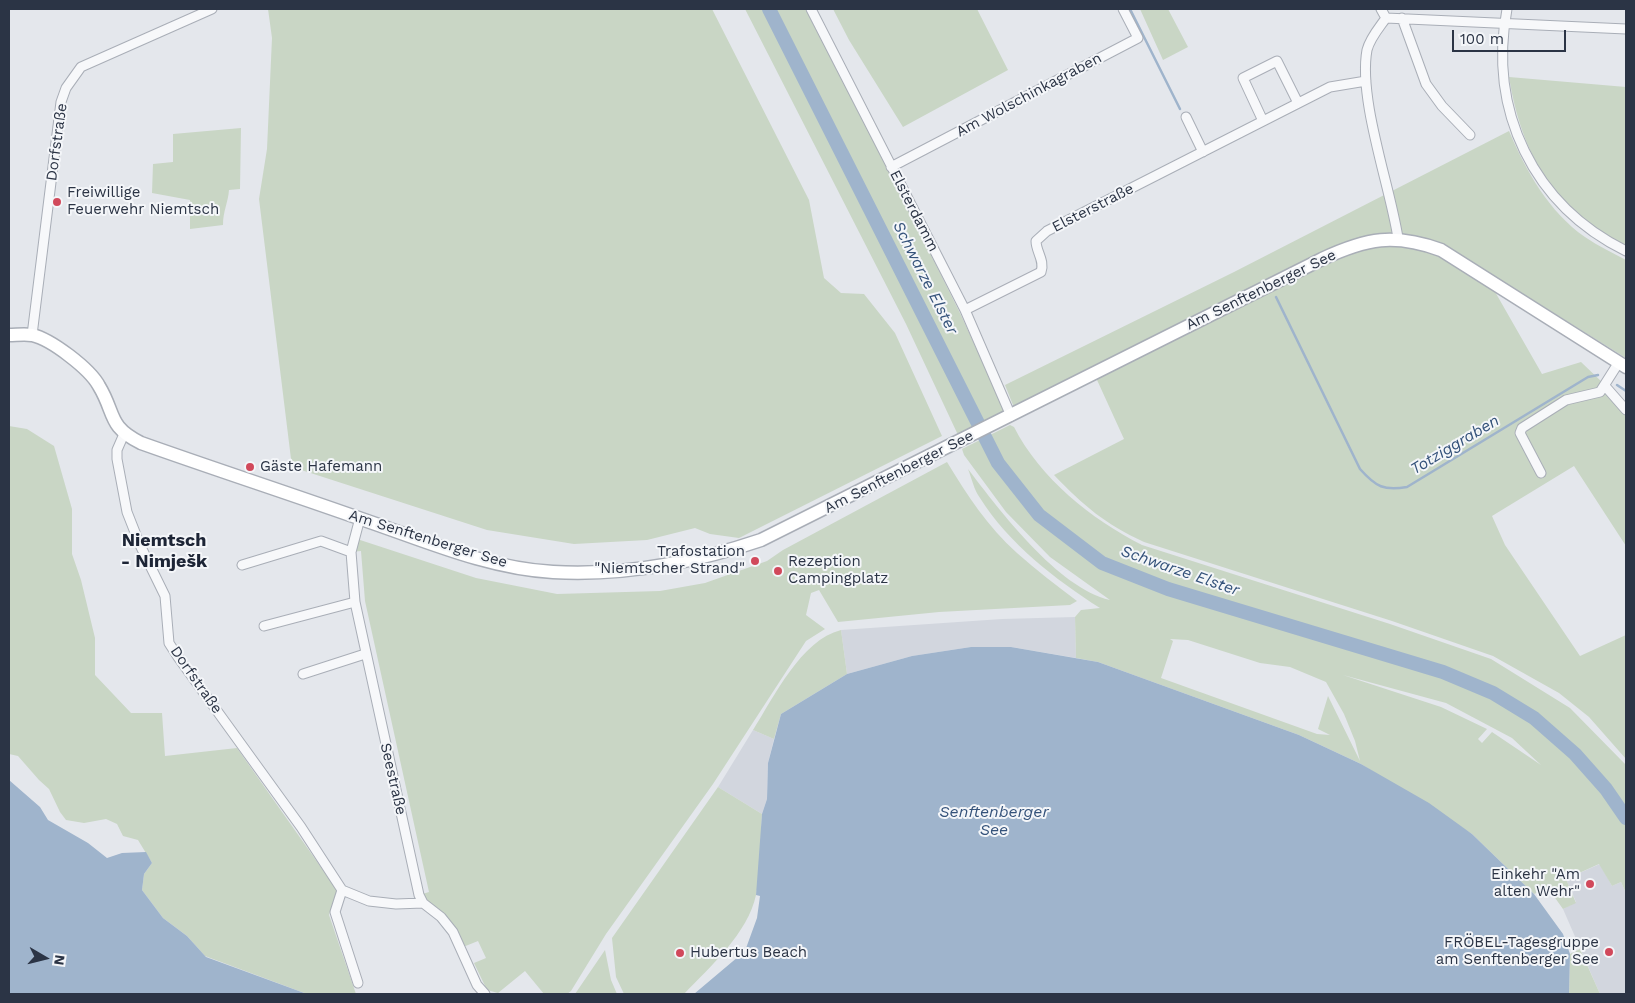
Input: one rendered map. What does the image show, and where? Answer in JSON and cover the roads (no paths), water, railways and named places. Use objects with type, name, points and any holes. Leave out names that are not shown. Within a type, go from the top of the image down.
[{"type":"street","name":"Dorfstraße","points":[[32,335],[61,102],[66,88],[81,67],[212,9]]},
{"type":"street","name":"Elsterdamm","points":[[811,9],[965,310],[1006,418]]},
{"type":"street","name":"Am Wolschinkagraben","points":[[891,167],[1138,38],[1123,9]]},
{"type":"street","points":[[1381,9],[1386,18]]},
{"type":"street","points":[[1507,9],[1504,23],[1504,86],[1515,128],[1528,157],[1546,187],[1573,217],[1604,239],[1626,251]]},
{"type":"street","points":[[1386,18],[1626,29]]},
{"type":"street","points":[[1386,18],[1375,32],[1368,48],[1366,81],[1398,238]]},
{"type":"street","points":[[1402,18],[1426,84],[1442,106],[1470,135]]},
{"type":"street","points":[[1263,121],[1243,78],[1277,61],[1298,103]]},
{"type":"street","name":"Elsterstraße","points":[[965,310],[1041,272],[1042,262],[1036,241],[1047,231],[1330,87],[1366,81]]},
{"type":"street","points":[[1186,117],[1203,152]]},
{"type":"street","name":"Am Senftenberger See","points":[[124,434],[141,443],[427,542],[510,565],[552,572],[604,572],[650,568],[716,555],[761,540],[1349,247],[1371,240],[1398,238],[1419,242],[1441,250],[1623,364]]},
{"type":"street","points":[[9,334],[32,335],[50,342],[98,383],[107,400],[112,418],[124,434]]},
{"type":"street","points":[[1541,473],[1520,433],[1522,428],[1566,400],[1600,392],[1623,364]]},
{"type":"street","points":[[1605,386],[1626,410]]},
{"type":"street","name":"Dorfstraße","points":[[124,434],[117,450],[119,477],[126,512],[165,596],[170,643],[301,828],[342,890]]},
{"type":"street","name":"Seestraße","points":[[360,518],[351,552],[355,602],[419,895],[423,903]]},
{"type":"street","points":[[242,565],[321,541],[351,552]]},
{"type":"street","points":[[264,626],[355,602]]},
{"type":"street","points":[[303,674],[366,654]]},
{"type":"street","points":[[358,982],[334,912],[342,890],[369,901],[396,904],[423,903],[441,917],[453,932],[477,986],[485,994]]},
{"type":"water","name":"Senftenberger See","points":[[971,647],[1011,647],[1098,662],[1299,735],[1361,764],[1429,803],[1472,834],[1534,894],[1563,934],[1570,954],[1569,994],[694,994],[745,951],[757,918],[760,896],[756,895],[762,814],[767,799],[768,763],[781,714],[847,674],[912,656]]},
{"type":"water","points":[[9,780],[40,807],[48,820],[88,843],[107,858],[122,853],[146,852],[152,863],[144,874],[142,890],[163,918],[187,936],[206,957],[307,994],[9,994]]},
{"type":"waterway","name":"Schwarze Elster","points":[[769,9],[998,463],[1039,515],[1102,563],[1168,589],[1443,672],[1493,693],[1534,718],[1575,754],[1606,789],[1626,818]]},
{"type":"waterway","points":[[1130,9],[1180,109]]},
{"type":"waterway","name":"Totziggraben","points":[[1276,297],[1360,469],[1376,484],[1386,488],[1407,487],[1588,377],[1598,375]]},
{"type":"waterway","name":"Totziggraben","points":[[1617,385],[1626,391]]},
{"type":"place","name":"Freiwillige Feuerwehr Niemtsch","points":[[57,202]]},
{"type":"place","name":"Gäste Hafemann","points":[[250,467]]},
{"type":"place","name":"Trafostation \"Niemtscher Strand\"","points":[[755,561]]},
{"type":"place","name":"Rezeption Campingplatz","points":[[778,571]]},
{"type":"place","name":"Einkehr \"Am alten Wehr\"","points":[[1590,884]]},
{"type":"place","name":"FRÖBEL-Tagesgruppe am Senftenberger See","points":[[1609,952]]},
{"type":"place","name":"Hubertus Beach","points":[[680,953]]},
{"type":"district","name":"Niemtsch - Nimješk","points":[[164,551]]}]
